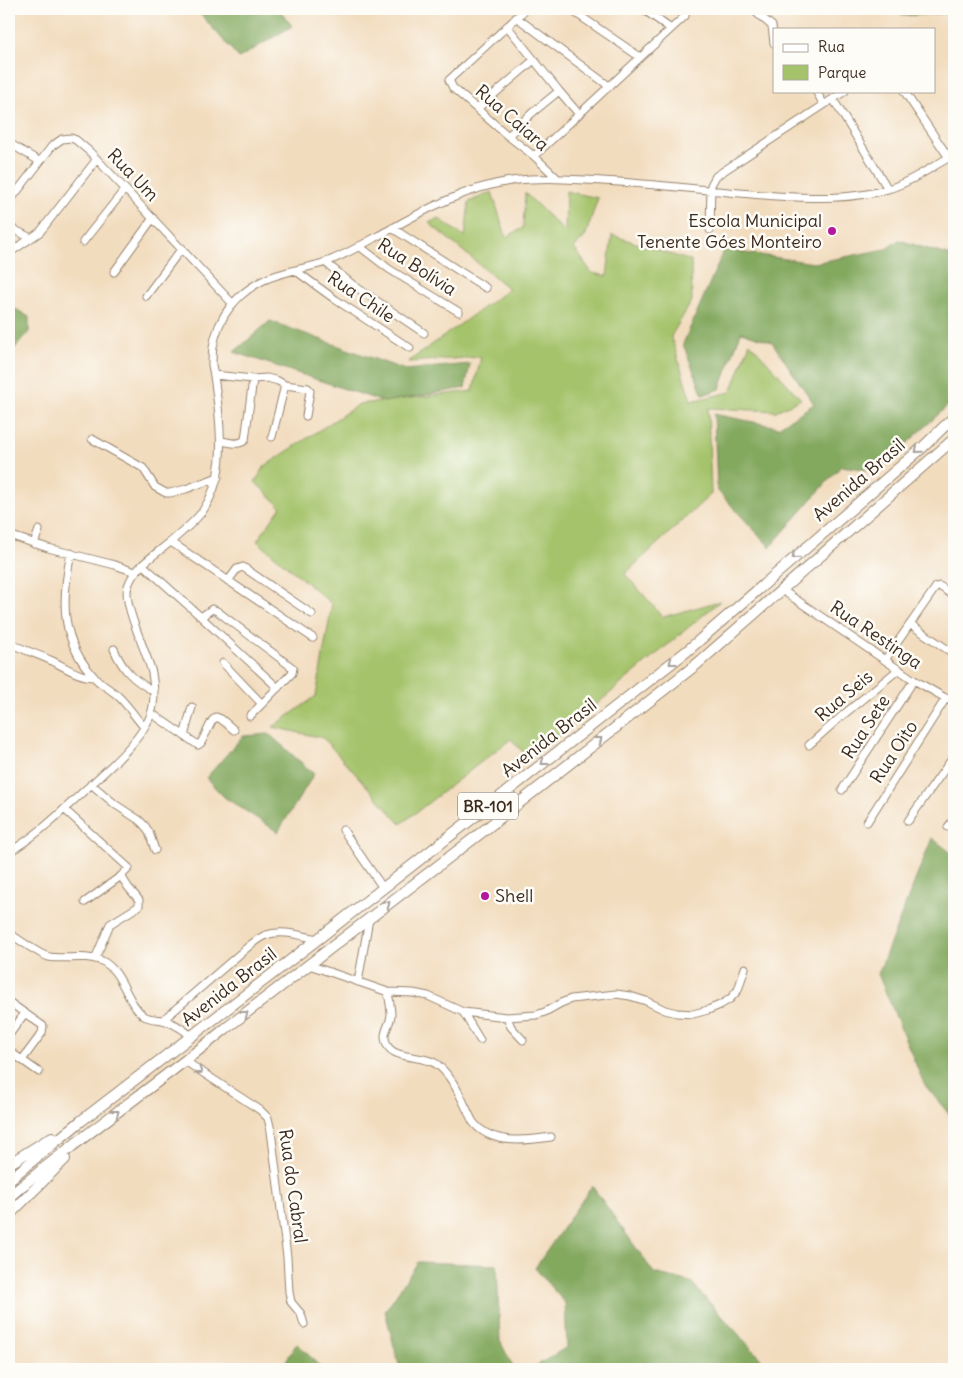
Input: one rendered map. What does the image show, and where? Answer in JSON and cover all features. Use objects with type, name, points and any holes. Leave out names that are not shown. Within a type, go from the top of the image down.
[{"type":"highway","name":"Avenida Brasil","points":[[9,1180],[81,1120],[318,939],[687,651],[954,417]]},
{"type":"highway","name":"Avenida Brasil","points":[[9,1197],[697,664],[954,439]]},
{"type":"highway","points":[[9,1164],[81,1120]]},
{"type":"highway","points":[[9,1215],[97,1127]]},
{"type":"street","points":[[526,9],[507,26],[578,113]]},
{"type":"street","points":[[570,9],[640,57]]},
{"type":"street","points":[[644,9],[671,29]]},
{"type":"street","points":[[534,156],[578,113],[671,29],[684,16],[685,9]]},
{"type":"street","points":[[752,9],[772,26],[773,35]]},
{"type":"street","points":[[516,18],[608,86]]},
{"type":"street","name":"Rua Caiara","points":[[507,26],[449,80],[453,88],[534,156],[557,178]]},
{"type":"street","points":[[478,108],[534,60]]},
{"type":"street","points":[[508,136],[559,91]]},
{"type":"street","points":[[817,92],[824,105]]},
{"type":"street","points":[[710,230],[712,182],[720,173],[844,92]]},
{"type":"street","points":[[9,852],[35,836],[91,784],[128,748],[152,713],[154,691],[152,672],[127,602],[127,588],[135,572],[171,542],[201,512],[211,495],[221,462],[221,441],[212,353],[214,340],[221,320],[233,304],[251,288],[277,275],[325,262],[414,216],[475,190],[511,181],[557,178],[655,184],[732,193],[811,198],[861,195],[888,189],[910,180],[952,156],[905,92]]},
{"type":"street","points":[[833,99],[888,189]]},
{"type":"street","name":"Rua Um","points":[[9,202],[39,162],[58,142],[62,139],[71,138],[80,143],[97,159],[233,304]]},
{"type":"street","points":[[9,143],[39,162]]},
{"type":"street","points":[[9,253],[40,232],[97,159]]},
{"type":"street","points":[[9,188],[16,192]]},
{"type":"street","points":[[84,242],[125,188]]},
{"type":"street","points":[[114,272],[153,218]]},
{"type":"street","points":[[9,227],[31,238]]},
{"type":"street","points":[[392,228],[486,288]]},
{"type":"street","name":"Rua Bolívia","points":[[359,246],[389,269],[459,312]]},
{"type":"street","points":[[146,296],[182,248]]},
{"type":"street","points":[[325,262],[353,285],[424,333]]},
{"type":"street","name":"Rua Chile","points":[[296,271],[336,300],[410,348]]},
{"type":"street","points":[[214,375],[253,379],[267,378],[285,385],[308,388],[310,391],[306,416]]},
{"type":"street","points":[[221,441],[242,443],[245,440],[253,379]]},
{"type":"street","points":[[272,437],[285,385]]},
{"type":"street","points":[[92,439],[143,468],[155,487],[166,493],[186,489],[218,477]]},
{"type":"street","points":[[34,544],[39,530]]},
{"type":"street","points":[[9,535],[34,544],[135,572]]},
{"type":"street","points":[[171,542],[313,638]]},
{"type":"street","points":[[71,553],[65,597],[66,618],[70,638],[75,649],[94,677],[120,699],[144,727]]},
{"type":"street","points":[[143,565],[278,688]]},
{"type":"street","points":[[228,581],[237,569],[243,567],[312,614]]},
{"type":"street","points":[[885,660],[936,587],[939,586],[954,596]]},
{"type":"street","name":"Rua Restinga","points":[[782,590],[914,680],[954,704]]},
{"type":"street","points":[[201,617],[212,609],[217,611],[293,668],[292,673],[250,716]]},
{"type":"street","points":[[910,624],[954,654]]},
{"type":"street","points":[[9,643],[51,660],[80,675],[94,677]]},
{"type":"street","points":[[114,649],[118,660],[130,675],[145,687],[154,691]]},
{"type":"street","points":[[223,663],[262,704]]},
{"type":"street","name":"Rua Seis","points":[[809,746],[899,669]]},
{"type":"street","name":"Rua Sete","points":[[842,790],[914,680]]},
{"type":"street","name":"Rua Oito","points":[[867,822],[946,698]]},
{"type":"street","points":[[184,736],[192,707]]},
{"type":"street","points":[[152,713],[197,744],[201,743],[216,717],[221,718],[234,730]]},
{"type":"street","points":[[908,821],[954,756]]},
{"type":"street","points":[[91,784],[145,826],[155,850]]},
{"type":"street","points":[[64,809],[128,867],[128,870],[121,876],[85,902]]},
{"type":"street","points":[[948,827],[954,819]]},
{"type":"street","points":[[343,830],[383,888]]},
{"type":"street","points":[[96,959],[110,924],[139,906],[139,900],[121,876]]},
{"type":"street","points":[[358,982],[369,918]]},
{"type":"street","points":[[9,933],[49,957],[79,957],[104,962],[123,985],[143,1016],[173,1023],[192,1036]]},
{"type":"street","points":[[163,1020],[249,946],[266,935],[286,933],[318,939]]},
{"type":"street","points":[[309,965],[388,992],[421,994],[463,1012],[507,1017],[536,1015],[571,999],[616,994],[630,996],[677,1013],[693,1014],[708,1010],[730,999],[738,990],[745,968]]},
{"type":"street","points":[[388,992],[391,1014],[384,1037],[388,1047],[399,1054],[434,1062],[440,1066],[456,1086],[477,1127],[487,1135],[504,1138],[520,1140],[551,1137]]},
{"type":"street","points":[[9,1002],[43,1026],[42,1033],[22,1060]]},
{"type":"street","points":[[463,1012],[480,1040]]},
{"type":"street","points":[[9,1036],[25,1013]]},
{"type":"street","points":[[507,1017],[511,1027],[523,1040]]},
{"type":"street","points":[[9,1051],[39,1072]]},
{"type":"street","name":"Rua do Cabral","points":[[185,1061],[260,1110],[266,1115],[270,1123],[287,1256],[288,1292],[292,1302],[301,1314],[304,1324]]},
{"type":"green space","points":[[196,9],[279,9],[292,26],[239,58]]},
{"type":"green space","points":[[895,9],[954,9],[954,20],[949,13],[903,16]]},
{"type":"green space","points":[[566,191],[598,198],[585,237],[574,248],[592,273],[607,276],[612,235],[691,261],[692,301],[671,336],[691,401],[731,392],[750,343],[801,399],[776,411],[708,408],[711,494],[625,574],[663,617],[720,601],[530,760],[511,739],[401,824],[323,738],[273,727],[316,696],[332,604],[257,541],[281,507],[255,482],[265,466],[359,404],[473,391],[481,357],[408,362],[509,289],[429,223],[438,218],[465,237],[469,202],[492,192],[506,237],[523,228],[525,193],[565,232]]},
{"type":"green space","points":[[899,240],[954,257],[954,400],[877,471],[841,466],[770,547],[717,490],[714,414],[778,427],[814,404],[772,342],[741,332],[720,389],[703,395],[683,344],[724,250],[814,263],[886,249]]},
{"type":"green space","points":[[9,305],[29,317],[29,332],[9,355]]},
{"type":"green space","points":[[270,321],[405,370],[470,364],[465,388],[384,402],[234,352]]},
{"type":"green space","points":[[269,734],[314,774],[278,832],[224,797],[206,778],[243,736]]},
{"type":"green space","points":[[932,838],[954,855],[954,1120],[924,1084],[878,974]]},
{"type":"green space","points":[[592,1186],[654,1273],[691,1282],[770,1369],[531,1369],[567,1347],[565,1303],[535,1268]]},
{"type":"green space","points":[[418,1262],[497,1265],[500,1341],[514,1369],[400,1369],[385,1311]]},
{"type":"green space","points":[[297,1343],[322,1369],[281,1369]]},
{"type":"place","name":"Escola Municipal Tenente Góes Monteiro","points":[[832,231]]},
{"type":"place","name":"Shell","points":[[485,896]]}]
